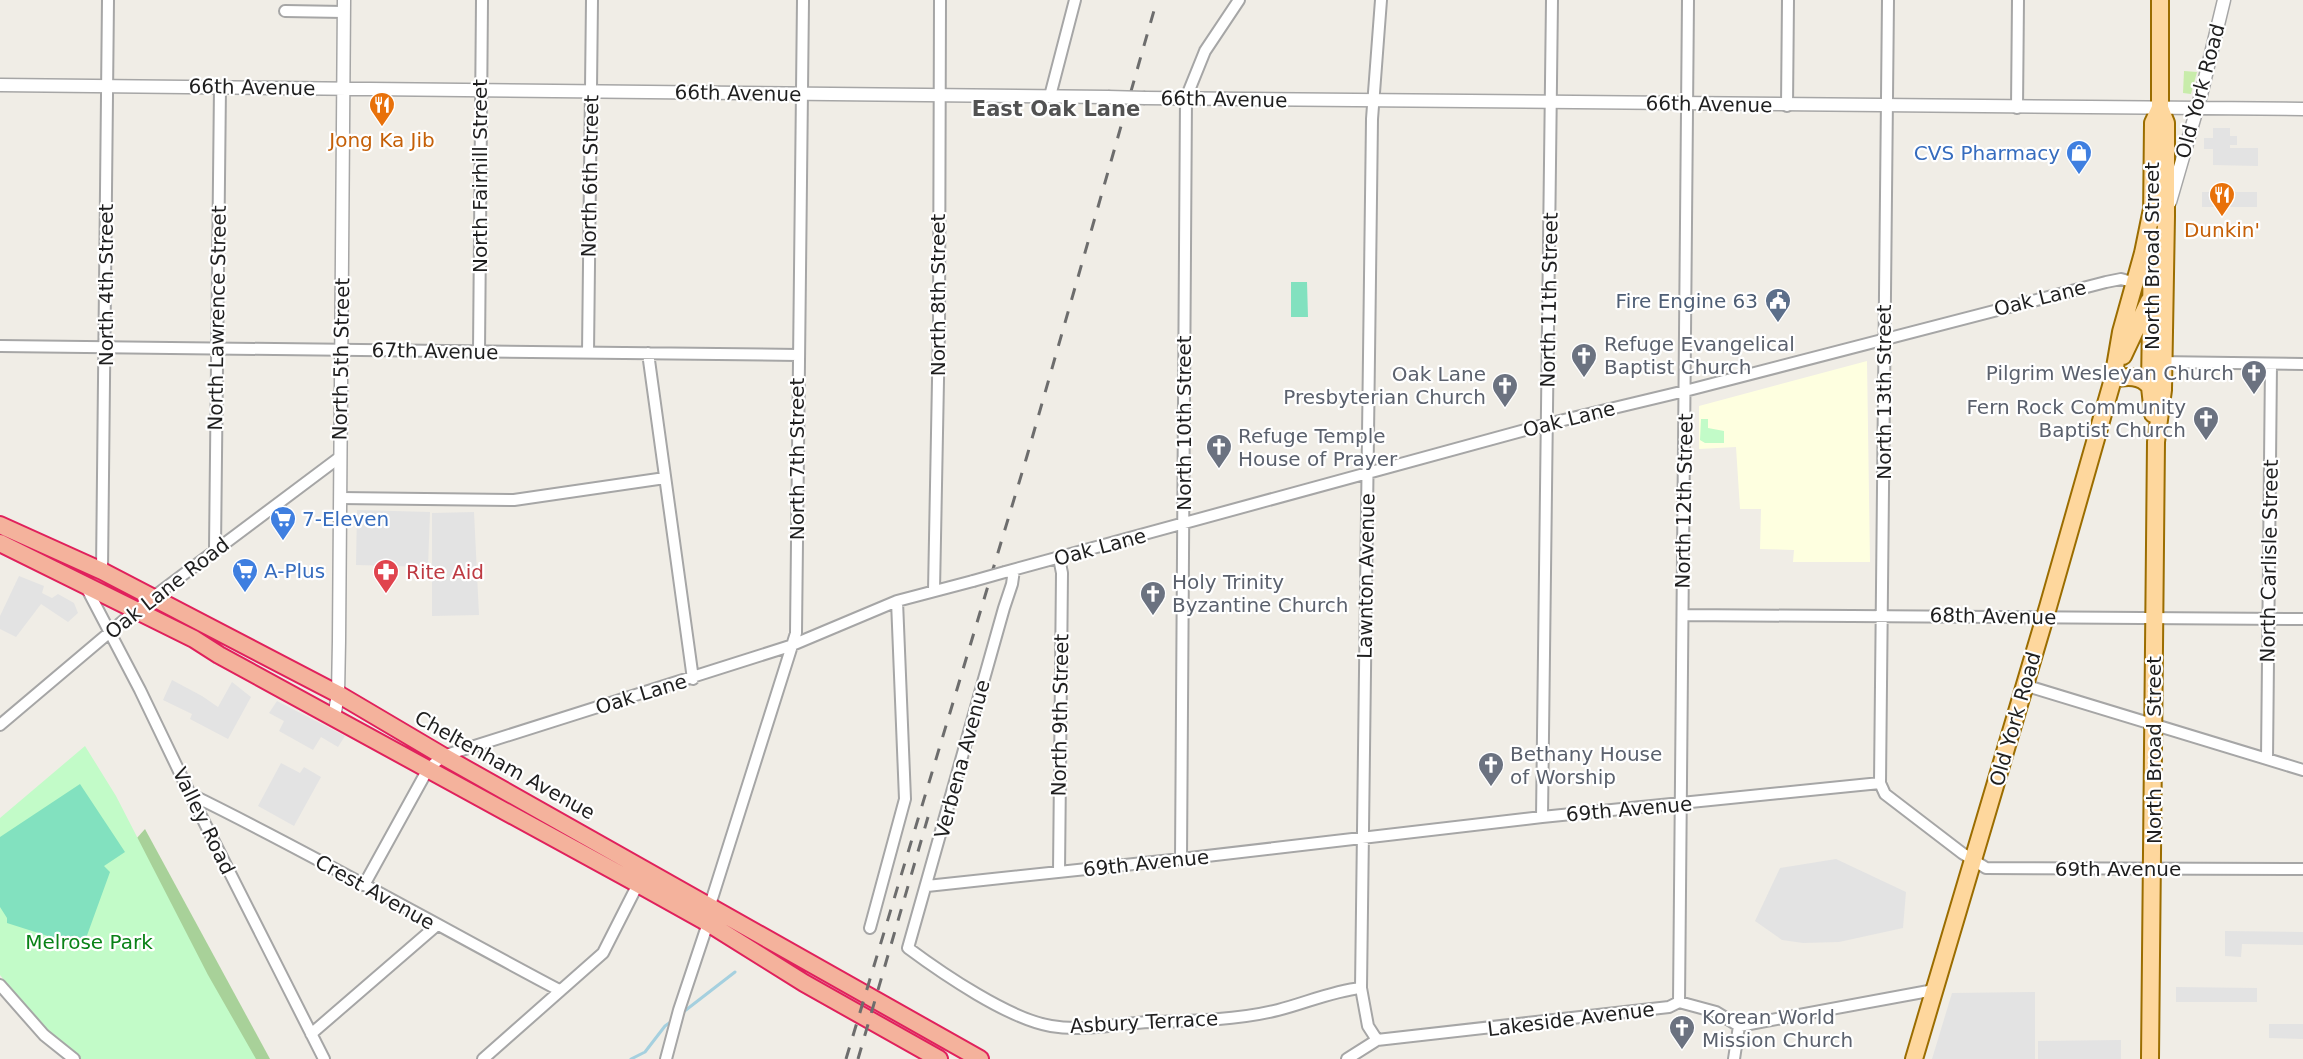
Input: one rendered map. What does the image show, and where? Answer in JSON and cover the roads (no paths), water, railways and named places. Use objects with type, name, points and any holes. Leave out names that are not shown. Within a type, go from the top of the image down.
[{"type":"highway","name":"Cheltenham Avenue","points":[[0,525],[102,571],[338,694],[443,756],[980,1059]]},
{"type":"highway","name":"Cheltenham Avenue","points":[[0,543],[194,639],[219,655],[708,923],[804,983],[939,1059]]},
{"type":"main road","name":"North Broad Street","points":[[2150,1059],[2156,442],[2150,387],[2157,363],[2164,276],[2153,123],[2160,108],[2160,0]]},
{"type":"main road","name":"North Broad Street","points":[[2156,442],[2163,390],[2157,363],[2152,296],[2159,212]]},
{"type":"main road","name":"Old York Road","points":[[1914,1059],[2045,618],[2113,379],[2121,332],[2159,212]]},
{"type":"main road","name":"Old York Road","points":[[2113,379],[2152,296],[2164,276]]},
{"type":"main road","points":[[2113,379],[2136,377],[2150,387]]},
{"type":"street","name":"North 4th Street","points":[[102,571],[108,0]]},
{"type":"street","name":"North Fairhill Street","points":[[479,352],[482,0]]},
{"type":"street","name":"North 6th Street","points":[[588,353],[592,0]]},
{"type":"street","name":"North 7th Street","points":[[664,1057],[708,923],[710,905],[790,646],[796,633],[803,0]]},
{"type":"street","name":"North 8th Street","points":[[934,591],[940,0]]},
{"type":"street","points":[[1050,96],[1075,0]]},
{"type":"street","name":"North 10th Street","points":[[1181,859],[1186,98],[1205,51],[1239,0]]},
{"type":"street","name":"Lawnton Avenue","points":[[1377,1040],[1368,1026],[1361,988],[1372,102],[1381,0]]},
{"type":"street","name":"North 11th Street","points":[[1542,817],[1552,0]]},
{"type":"street","name":"North 12th Street","points":[[1679,1002],[1688,0]]},
{"type":"street","points":[[1787,105],[1788,0]]},
{"type":"street","name":"North 13th Street","points":[[1880,783],[1888,0]]},
{"type":"street","points":[[2017,108],[2018,0]]},
{"type":"street","name":"Old York Road","points":[[2159,212],[2198,108],[2224,0]]},
{"type":"street","points":[[285,10],[344,6]]},
{"type":"street","name":"North 5th Street","points":[[334,718],[338,694],[344,6]]},
{"type":"street","name":"66th Avenue","points":[[0,85],[1050,96],[1372,102],[2303,110]]},
{"type":"street","name":"North Lawrence Street","points":[[215,549],[220,87]]},
{"type":"street","name":"Oak Lane","points":[[443,756],[693,679],[790,646],[897,601],[1547,424],[1685,391],[2106,282],[2121,279],[2136,283]]},
{"type":"street","name":"67th Avenue","points":[[0,346],[798,355]]},
{"type":"street","points":[[648,353],[693,679]]},
{"type":"street","points":[[2157,363],[2303,364]]},
{"type":"street","name":"North Carlisle Street","points":[[2267,759],[2271,364]]},
{"type":"street","name":"Oak Lane Road","points":[[0,725],[136,610],[340,457]]},
{"type":"street","points":[[340,498],[514,500],[665,478]]},
{"type":"street","name":"North 9th Street","points":[[1059,558],[1062,573],[1059,872]]},
{"type":"street","name":"Verbena Avenue","points":[[908,948],[1012,585],[1010,571]]},
{"type":"street","name":"Valley Road","points":[[83,583],[140,690],[324,1059]]},
{"type":"street","points":[[870,928],[905,799],[897,601]]},
{"type":"street","name":"68th Avenue","points":[[1683,615],[2303,619]]},
{"type":"street","points":[[2024,685],[2303,770]]},
{"type":"street","points":[[364,885],[428,769],[443,756]]},
{"type":"street","name":"69th Avenue","points":[[927,886],[1542,817],[1880,783],[1885,794],[1986,868],[2303,869]]},
{"type":"street","name":"Crest Avenue","points":[[190,794],[256,826],[436,926],[559,990]]},
{"type":"street","points":[[483,1059],[603,952],[638,884]]},
{"type":"street","points":[[311,1034],[436,926]]},
{"type":"street","name":"Asbury Terrace","points":[[908,948],[940,972],[998,1004],[1033,1021],[1052,1026],[1091,1028],[1200,1020],[1277,1011],[1344,990],[1361,988]]},
{"type":"street","points":[[1,989],[44,1035],[74,1059]]},
{"type":"street","points":[[1734,1059],[1739,1026],[1934,990]]},
{"type":"street","name":"Lakeside Avenue","points":[[1347,1059],[1377,1040],[1585,1018],[1669,1007],[1679,1002],[1716,1012],[1739,1026]]},
{"type":"waterway","points":[[682,1013],[735,972]]},
{"type":"waterway","points":[[631,1059],[645,1052],[665,1026],[672,1021]]},
{"type":"railway","points":[[846,1059],[1027,456],[1157,0]]},
{"type":"railway","points":[[858,1059],[928,817]]},
{"type":"place","name":"Jong Ka Jib","points":[[382,128]]},
{"type":"place","name":"CVS Pharmacy","points":[[2079,176]]},
{"type":"place","name":"Dunkin'","points":[[2222,218]]},
{"type":"place","name":"Fire Engine 63","points":[[1778,324]]},
{"type":"place","name":"Refuge Evangelical Baptist Church","points":[[1584,379]]},
{"type":"place","name":"Pilgrim Wesleyan Church","points":[[2254,396]]},
{"type":"place","name":"Oak Lane Presbyterian Church","points":[[1505,409]]},
{"type":"place","name":"Fern Rock Community Baptist Church","points":[[2206,442]]},
{"type":"place","name":"Refuge Temple House of Prayer","points":[[1219,470]]},
{"type":"place","name":"7-Eleven","points":[[283,542]]},
{"type":"place","name":"A-Plus","points":[[245,594]]},
{"type":"place","name":"Rite Aid","points":[[386,595]]},
{"type":"place","name":"Holy Trinity Byzantine Church","points":[[1153,617]]},
{"type":"place","name":"Bethany House of Worship","points":[[1491,788]]},
{"type":"place","name":"Korean World Mission Church","points":[[1682,1051]]},
{"type":"district","name":"East Oak Lane","points":[[1056,109]]},
{"type":"park label","name":"Melrose Park","points":[[89,942]]}]
